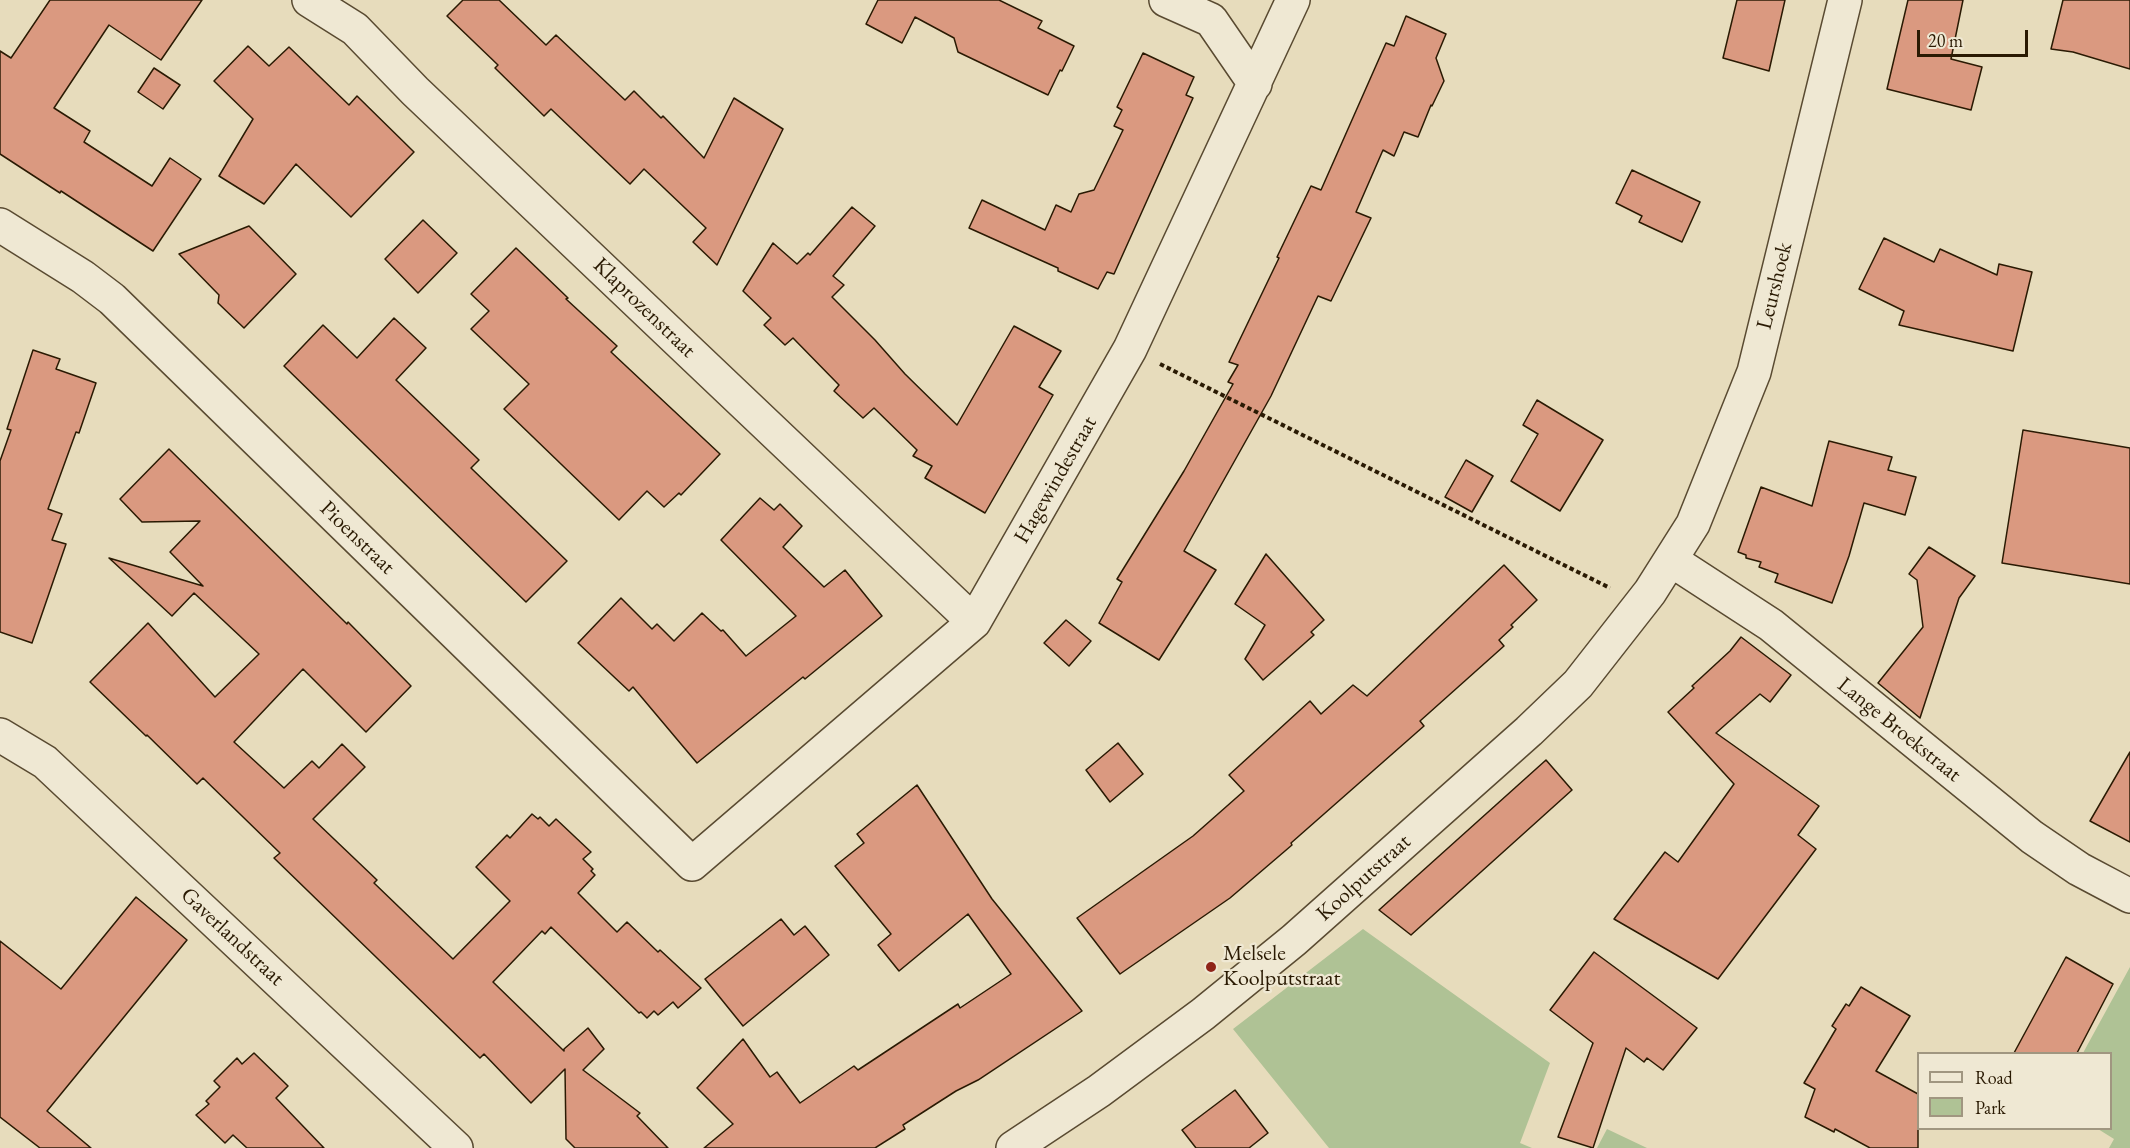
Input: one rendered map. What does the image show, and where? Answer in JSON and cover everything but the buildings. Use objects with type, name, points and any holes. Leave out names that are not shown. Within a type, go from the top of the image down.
[{"type":"street","name":"Klaprozenstraat","points":[[309,0],[355,29],[415,91],[974,622]]},
{"type":"street","points":[[1166,0],[1211,20],[1255,84]]},
{"type":"street","name":"Hagewindestraat","points":[[692,864],[974,622],[1130,349],[1293,0]]},
{"type":"street","name":"Leurshoek","points":[[1671,560],[1693,524],[1754,372],[1845,0]]},
{"type":"street","name":"Pioenstraat","points":[[2,233],[82,277],[112,299],[692,864]]},
{"type":"street","name":"Lange Broekstraat","points":[[1671,560],[1771,625],[2032,837],[2079,869],[2130,896]]},
{"type":"street","name":"Koolputstraat","points":[[1013,1148],[1099,1091],[1212,1007],[1294,940],[1503,754],[1578,684],[1650,592],[1671,560]]},
{"type":"street","name":"Gaverlandstraat","points":[[0,735],[45,762],[456,1148]]},
{"type":"path","points":[[1130,349],[1617,591]]},
{"type":"green space","points":[[1363,929],[1550,1063],[1520,1143],[1532,1148],[1329,1148],[1233,1029]]},
{"type":"green space","points":[[2130,967],[2130,1148],[2109,1148],[2114,1139],[2100,1130],[2112,1130],[2112,1052],[2084,1052]]},
{"type":"green space","points":[[1607,1129],[1647,1148],[1597,1148]]},
{"type":"place","name":"Melsele Koolputstraat","points":[[1211,967]]}]
